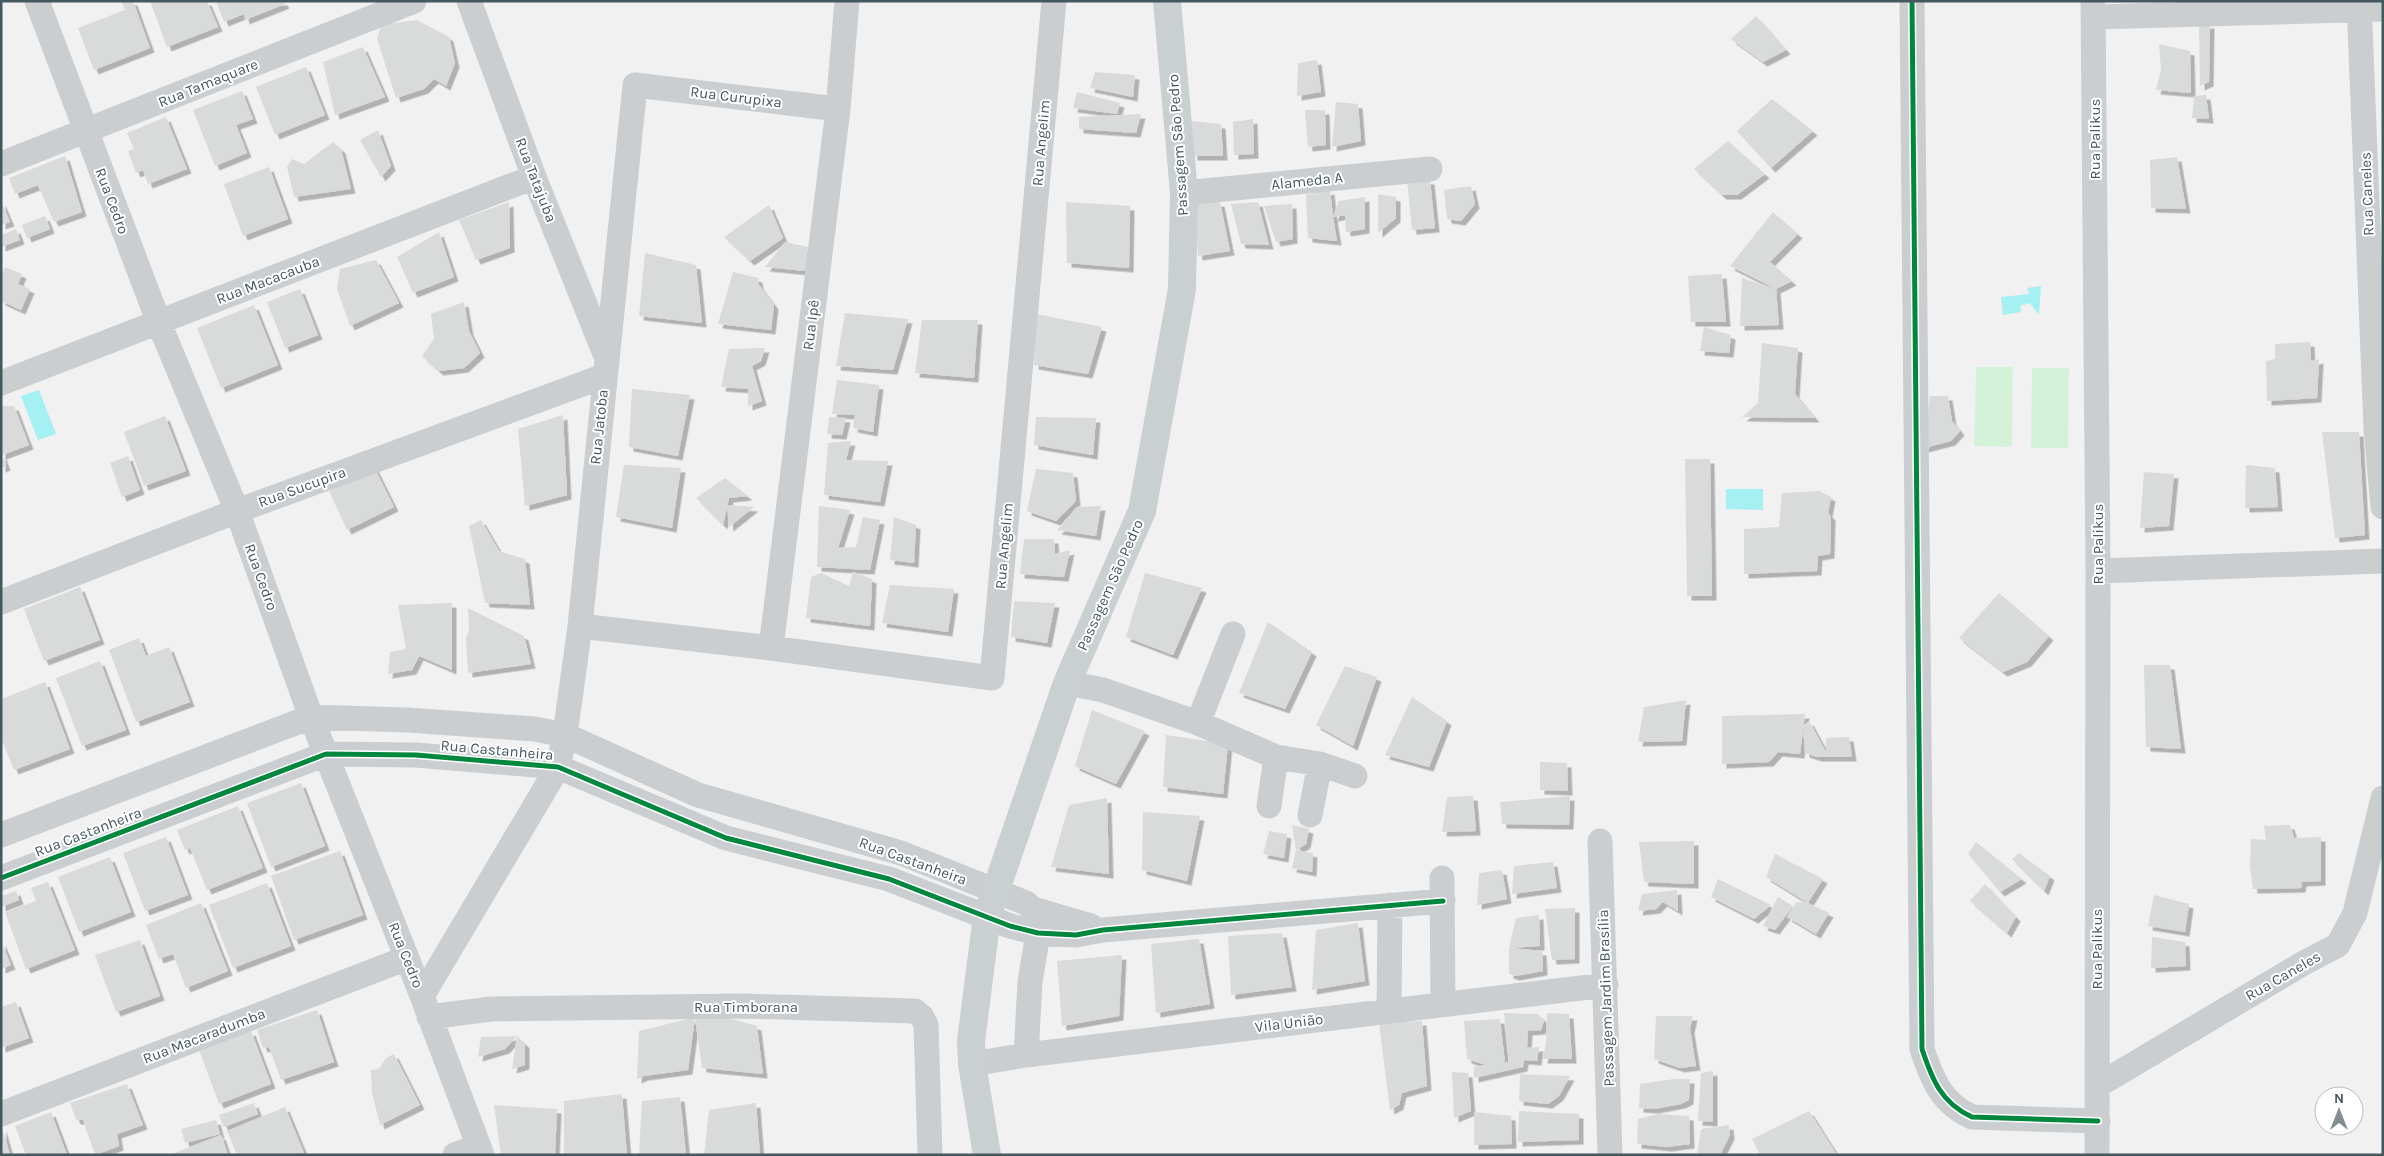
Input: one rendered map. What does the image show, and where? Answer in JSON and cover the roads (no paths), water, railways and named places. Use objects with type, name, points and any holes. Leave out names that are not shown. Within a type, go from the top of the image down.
[{"type":"street","name":"Rua Cedro","points":[[37,1],[158,323],[237,511],[311,717],[426,1006],[471,1152]]},
{"type":"street","name":"Rua Tamaquare","points":[[1,164],[414,1]]},
{"type":"street","name":"Rua Tatajuba","points":[[469,1],[605,366]]},
{"type":"street","name":"Rua Ipê","points":[[771,648],[838,109],[847,1]]},
{"type":"street","name":"Rua Angelim","points":[[580,626],[771,648],[992,678],[1054,1]]},
{"type":"street","name":"Passagem São Pedro","points":[[987,1155],[972,1064],[971,1041],[991,904],[1067,683],[1142,511],[1182,289],[1184,193],[1181,60],[1167,1]]},
{"type":"street","points":[[1912,1],[1922,1049],[1932,1077],[1944,1097],[1958,1110],[1972,1116],[2098,1121]]},
{"type":"street","points":[[2094,9],[2367,6]]},
{"type":"street","name":"Rua Caneles","points":[[2367,6],[2379,429],[2383,507]]},
{"type":"street","name":"Rua Palikus","points":[[2094,9],[2098,571],[2097,1155]]},
{"type":"street","name":"Rua Curupixa","points":[[635,85],[838,109]]},
{"type":"street","name":"Rua Jatoba","points":[[426,1006],[558,767],[565,735],[580,626],[635,85]]},
{"type":"street","name":"Alameda A","points":[[1184,193],[1430,169]]},
{"type":"street","name":"Rua Macacauba","points":[[1,383],[534,177]]},
{"type":"street","name":"Rua Sucupira","points":[[1,602],[605,366]]},
{"type":"street","points":[[2098,571],[2383,561]]},
{"type":"street","points":[[1198,723],[1233,634]]},
{"type":"street","points":[[1067,683],[1103,690],[1198,723],[1276,757],[1320,764],[1355,776]]},
{"type":"street","name":"Rua Castanheira","points":[[1,835],[311,717],[407,720],[536,729],[565,735],[698,795],[901,853],[991,904]]},
{"type":"street","name":"Rua Castanheira","points":[[1,878],[326,754],[416,755],[558,767],[726,838],[991,904]]},
{"type":"street","points":[[1269,806],[1276,757]]},
{"type":"street","points":[[1310,815],[1320,764]]},
{"type":"street","name":"Rua Caneles","points":[[2096,1086],[2302,964],[2338,945],[2355,913],[2383,798]]},
{"type":"street","name":"Passagem Jardim Brasília","points":[[1600,841],[1610,1155]]},
{"type":"street","points":[[889,879],[901,853]]},
{"type":"street","points":[[991,904],[1010,926],[1038,933],[1076,935],[1103,930],[1390,905],[1443,889],[1443,1004]]},
{"type":"street","points":[[991,904],[1026,903],[1033,909],[1103,930]]},
{"type":"street","points":[[1389,1011],[1390,905]]},
{"type":"street","points":[[1026,1055],[1030,982],[1038,933]]},
{"type":"street","name":"Rua Macaradumba","points":[[1,1114],[407,958]]},
{"type":"street","name":"Vila União","points":[[972,1064],[1026,1055],[1606,985]]},
{"type":"street","name":"Rua Timborana","points":[[426,1006],[491,1009],[712,1006],[915,1012],[922,1017],[926,1025],[930,1155]]},
{"type":"water","points":[[2041,286],[2039,315],[2030,303],[2020,306],[2021,312],[2003,315],[2001,297],[2029,294],[2027,288]]},
{"type":"water","points":[[39,390],[56,434],[38,440],[21,396]]},
{"type":"water","points":[[1726,489],[1763,489],[1763,510],[1726,509]]}]
